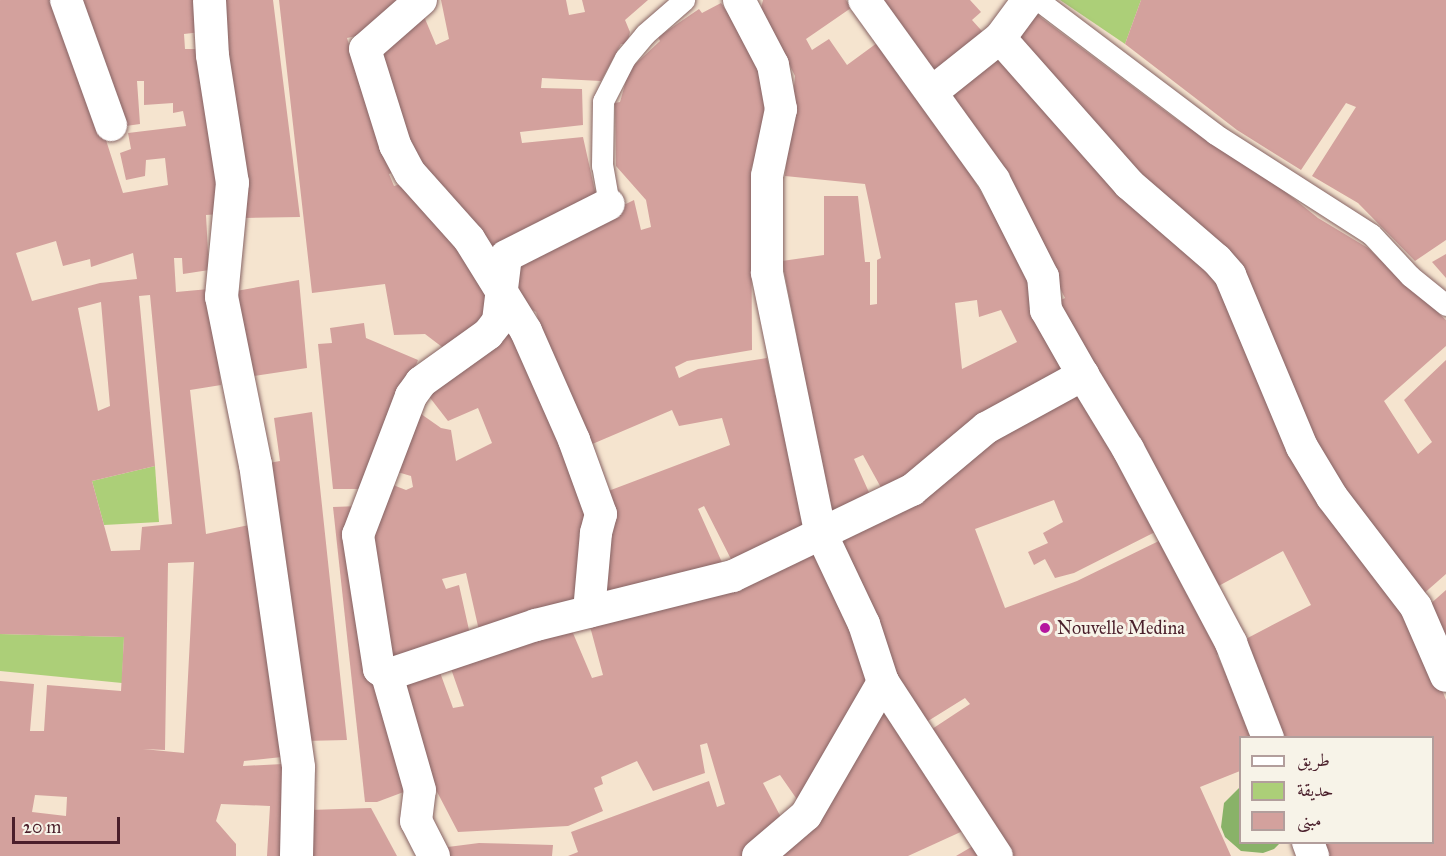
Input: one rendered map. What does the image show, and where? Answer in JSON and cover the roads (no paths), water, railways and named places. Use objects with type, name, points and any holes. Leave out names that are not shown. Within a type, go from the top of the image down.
[{"type":"street","points":[[66,0],[111,125]]},
{"type":"street","points":[[209,0],[212,55],[232,182],[221,296],[255,464],[298,767],[296,856]]},
{"type":"street","points":[[421,0],[364,49],[395,145],[410,172],[469,239],[526,331],[601,514],[596,532],[589,612]]},
{"type":"street","points":[[739,0],[773,65],[781,109],[767,176],[767,273],[820,531],[864,624],[883,682],[997,856]]},
{"type":"street","points":[[864,0],[994,180],[1043,277],[1046,310],[1128,449],[1231,643],[1267,736]]},
{"type":"street","points":[[932,92],[1000,38],[1028,0]]},
{"type":"street","points":[[1000,38],[1129,184],[1230,275],[1302,447],[1332,497],[1416,607],[1446,676]]},
{"type":"street","points":[[434,856],[416,821],[420,790],[387,675],[379,669],[358,535],[411,396],[421,382],[488,334],[498,321],[502,265],[513,250],[609,204]]},
{"type":"street","points":[[387,675],[536,625],[733,576],[820,531],[912,490],[986,428],[1083,375]]},
{"type":"street","points":[[758,856],[806,815],[883,682]]},
{"type":"lane","points":[[609,204],[602,166],[603,101],[626,58],[645,34],[684,0]]},
{"type":"lane","points":[[1038,0],[1215,134],[1371,234],[1410,276],[1446,305]]},
{"type":"place","name":"Nouvelle Medina","points":[[1045,628]]}]
